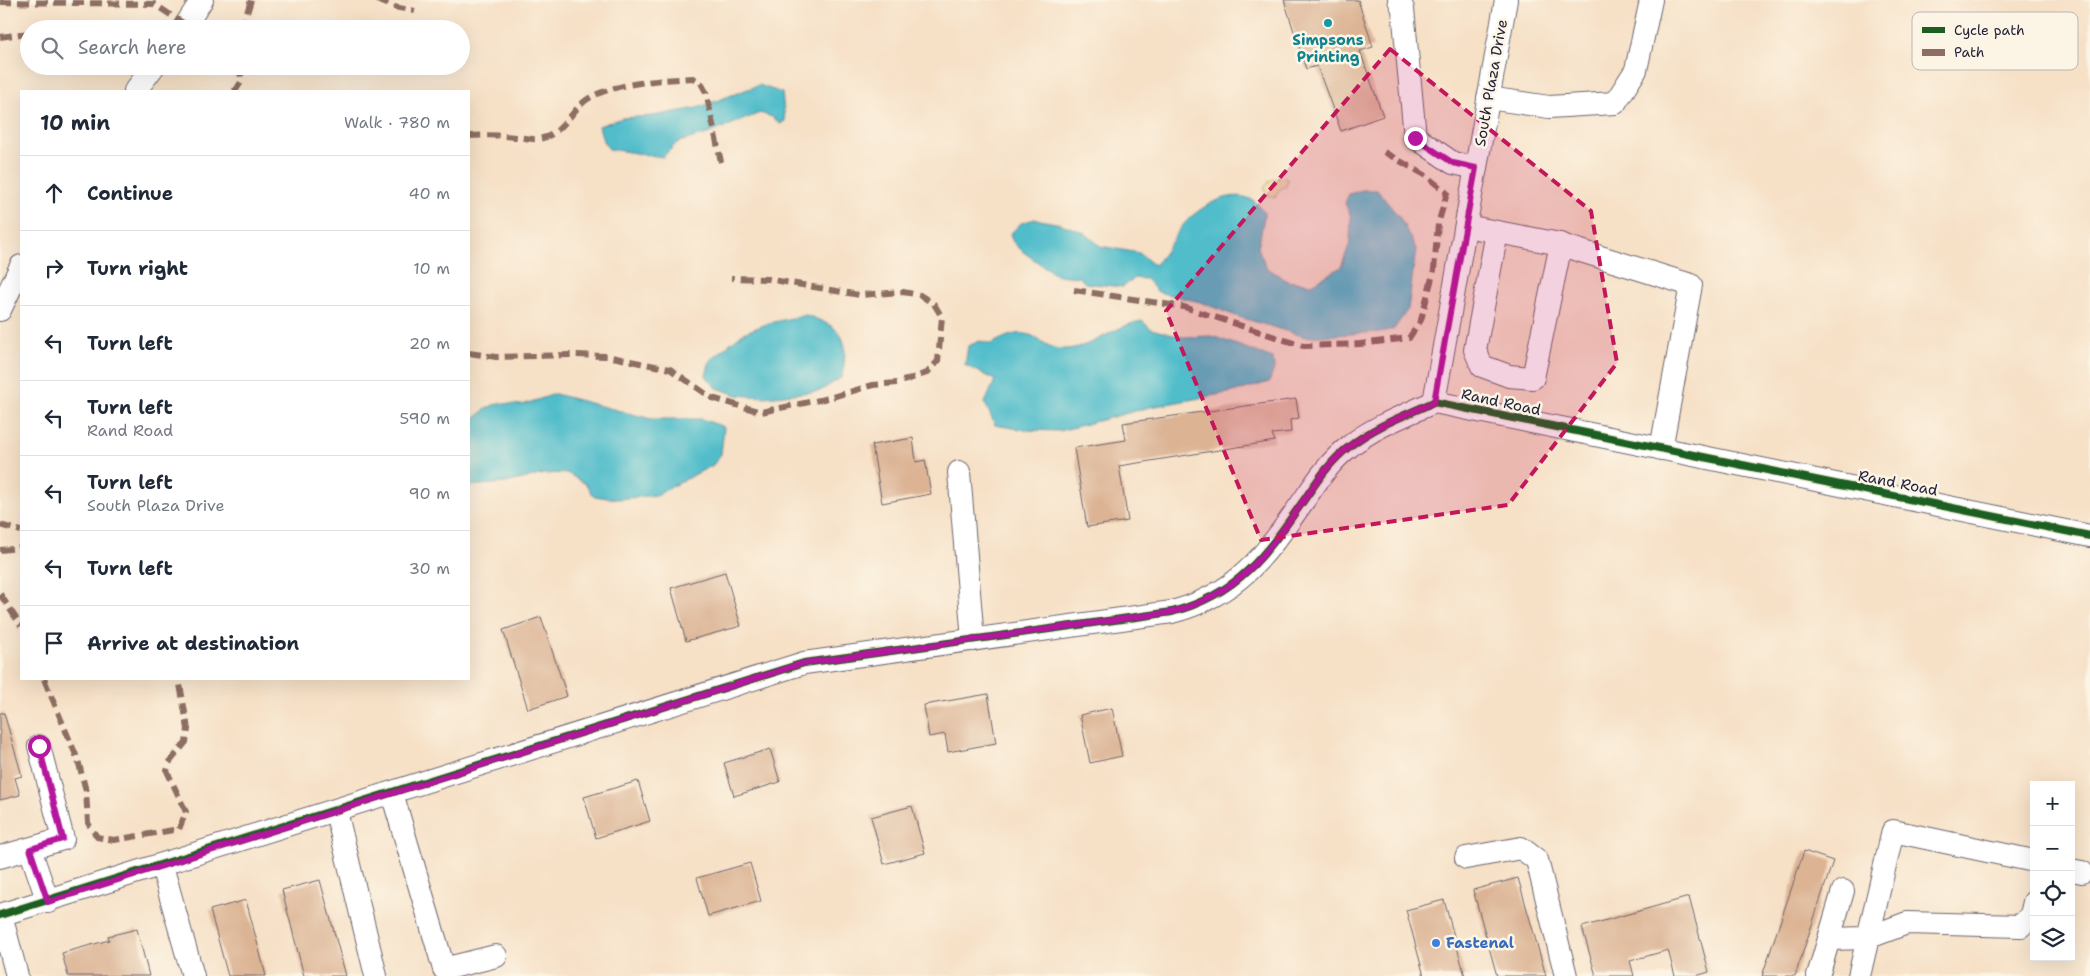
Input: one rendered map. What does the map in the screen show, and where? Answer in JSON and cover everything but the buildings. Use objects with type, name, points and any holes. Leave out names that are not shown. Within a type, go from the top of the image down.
[{"type":"street","points":[[189,20],[202,0]]},
{"type":"street","points":[[1399,0],[1403,9],[1415,138],[1453,163],[1476,168]]},
{"type":"street","name":"South Plaza Drive","points":[[1434,402],[1506,0]]},
{"type":"street","points":[[1488,98],[1549,107],[1615,103],[1636,70],[1651,0]]},
{"type":"street","points":[[136,90],[147,75]]},
{"type":"street","points":[[1466,226],[1561,244],[1691,285],[1661,449]]},
{"type":"street","points":[[1497,232],[1475,350],[1482,366],[1510,376],[1533,378],[1561,244]]},
{"type":"street","points":[[0,310],[20,268]]},
{"type":"street","points":[[17,976],[0,915],[48,902],[804,663],[1172,612],[1198,605],[1247,573],[1268,551],[1329,467],[1350,446],[1378,428],[1434,402]]},
{"type":"street","name":"Rand Road","points":[[1434,402],[2090,536]]},
{"type":"street","points":[[958,472],[973,640]]},
{"type":"street","points":[[0,857],[63,839],[39,746]]},
{"type":"street","points":[[392,793],[444,969],[496,956]]},
{"type":"street","points":[[336,810],[376,976]]},
{"type":"street","points":[[1859,976],[1893,831],[2030,861]]},
{"type":"street","points":[[1466,858],[1521,848],[1537,860],[1566,976]]},
{"type":"street","points":[[30,849],[48,902]]},
{"type":"street","points":[[162,866],[193,976]]},
{"type":"street","points":[[1818,976],[1843,892]]},
{"type":"street","points":[[1829,939],[1867,938],[1907,923],[2021,926],[2030,916]]},
{"type":"highlighted area","points":[[1390,49],[1591,211],[1617,363],[1508,505],[1261,540],[1166,311]]},
{"type":"sand","points":[[1283,177],[1288,180],[1286,186],[1279,190],[1275,198],[1267,194],[1264,188],[1271,180]]},
{"type":"water","points":[[759,85],[782,93],[785,121],[780,124],[772,117],[760,113],[707,134],[678,142],[663,157],[609,149],[603,141],[599,126],[622,118],[653,116],[697,108]]},
{"type":"water","points":[[1362,190],[1377,190],[1400,218],[1416,249],[1408,309],[1394,329],[1379,332],[1306,337],[1239,317],[1200,302],[1158,292],[1146,279],[1135,278],[1123,287],[1085,283],[1079,277],[1056,275],[1022,251],[1013,242],[1010,234],[1021,223],[1035,219],[1061,224],[1085,233],[1100,246],[1139,253],[1154,265],[1184,224],[1198,211],[1226,198],[1245,197],[1254,201],[1265,212],[1258,248],[1266,267],[1287,281],[1312,284],[1341,267],[1350,243],[1351,217],[1345,203],[1349,194]]},
{"type":"water","points":[[806,315],[836,330],[844,343],[845,352],[842,377],[820,391],[764,397],[737,395],[717,388],[706,376],[710,360],[743,333],[769,323]]},
{"type":"water","points":[[1142,321],[1151,329],[1182,337],[1212,336],[1273,358],[1274,369],[1269,382],[1238,391],[1150,407],[1060,431],[1025,430],[995,425],[985,403],[995,380],[965,365],[968,346],[980,341],[991,344],[1014,334],[1026,334],[1053,348],[1071,349]]},
{"type":"water","points":[[555,394],[651,419],[702,419],[724,427],[721,454],[713,465],[656,495],[619,499],[593,496],[586,484],[567,473],[544,474],[505,483],[470,486],[470,422],[487,408],[498,403],[522,405]]},
{"type":"marked path","points":[[245,20],[251,0]]},
{"type":"marked path","points":[[377,0],[394,7],[415,11]]},
{"type":"marked path","points":[[0,2],[154,4],[178,20]]},
{"type":"marked path","points":[[0,37],[20,34]]},
{"type":"marked path","points":[[236,90],[241,82],[241,75]]},
{"type":"marked path","points":[[470,136],[535,139],[547,137],[562,126],[580,105],[595,95],[631,84],[693,78],[701,83],[706,92],[721,162]]},
{"type":"marked path","points":[[1074,290],[1184,307],[1303,346],[1360,344],[1409,338],[1421,320],[1434,270],[1438,224],[1447,193],[1425,175],[1382,151]]},
{"type":"marked path","points":[[470,353],[496,357],[607,356],[670,369],[712,398],[761,412],[829,398],[873,385],[897,383],[927,373],[938,361],[942,317],[934,304],[920,295],[903,292],[859,295],[768,279],[731,278]]},
{"type":"marked path","points":[[0,525],[20,531]]},
{"type":"marked path","points":[[0,550],[20,548]]},
{"type":"marked path","points":[[0,594],[20,624]]},
{"type":"marked path","points":[[44,680],[78,760],[86,791],[88,823],[97,837],[114,840],[179,829],[186,812],[167,771],[169,763],[186,742],[188,729],[179,680]]},
{"type":"cycle path","points":[[0,915],[804,663],[1172,612],[1195,604],[1216,594],[1249,570],[1277,538],[1325,471],[1343,452],[1380,427],[1434,402],[2090,536]]},
{"type":"place","name":"Simpsons Printing","points":[[1328,23]]},
{"type":"place","name":"Fastenal","points":[[1436,943]]},
{"type":"route","points":[[39,746],[63,839],[30,849],[48,902],[804,663],[1172,612],[1198,605],[1224,590],[1247,573],[1268,551],[1329,467],[1350,446],[1378,428],[1434,402],[1476,168],[1453,163],[1415,138]]}]
